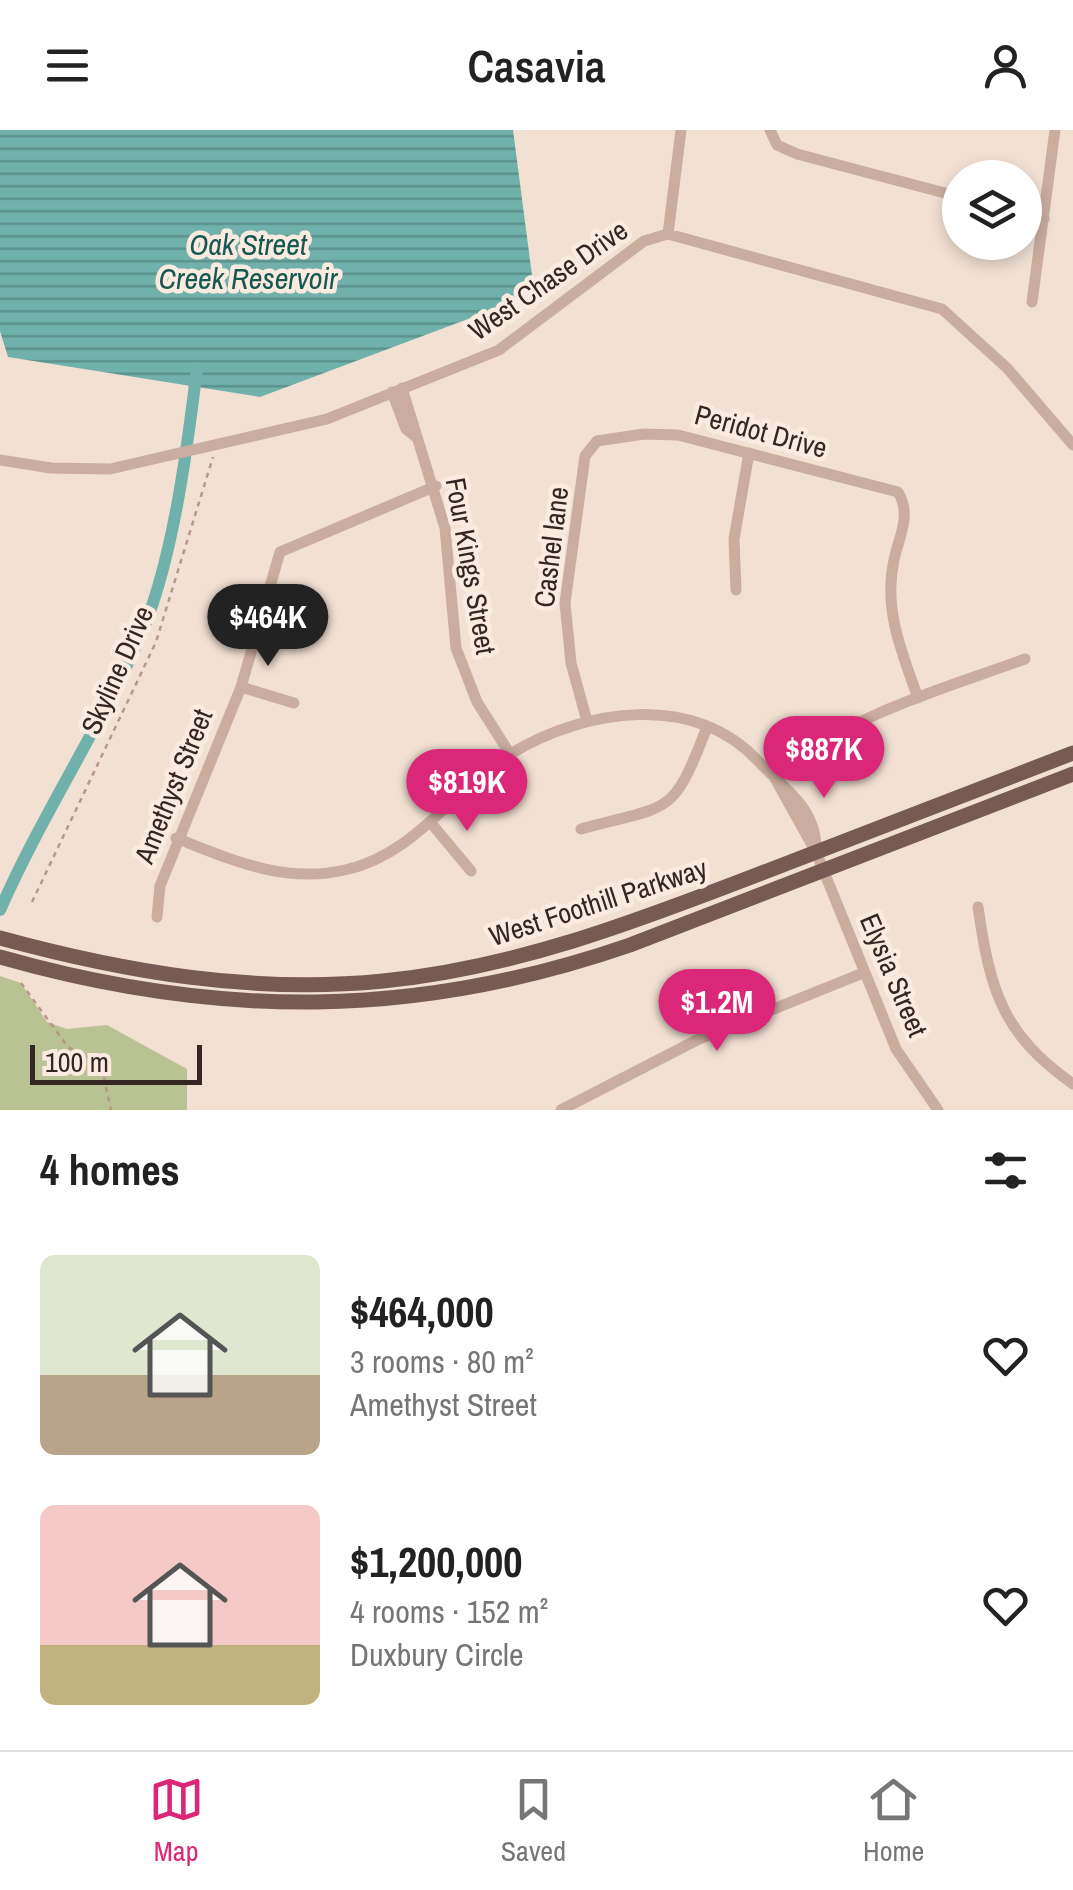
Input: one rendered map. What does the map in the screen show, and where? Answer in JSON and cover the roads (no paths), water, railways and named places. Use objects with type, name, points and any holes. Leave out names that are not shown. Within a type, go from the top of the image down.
[{"type":"main road","name":"West Foothill Parkway","points":[[0,938],[126,968],[220,981],[308,985],[409,978],[555,948],[1073,753]]},
{"type":"main road","name":"West Foothill Parkway","points":[[0,958],[131,990],[213,1000],[306,1004],[412,998],[578,963],[1073,774]]},
{"type":"street","points":[[668,234],[680,130]]},
{"type":"street","points":[[770,130],[777,145],[797,154],[942,192]]},
{"type":"street","points":[[1032,302],[1055,130]]},
{"type":"street","name":"West Chase Drive","points":[[0,460],[52,468],[110,469],[327,419],[499,350],[644,241],[668,234],[942,308],[1007,368],[1073,445]]},
{"type":"street","name":"Four Kings Street","points":[[397,390],[436,486],[447,548],[456,648],[477,702],[510,754]]},
{"type":"street","name":"Peridot Drive","points":[[597,441],[644,434],[678,435],[898,492],[906,504],[893,563],[891,614],[918,698]]},
{"type":"street","name":"Cashel lane","points":[[586,721],[570,663],[565,603],[585,456],[597,441]]},
{"type":"street","points":[[736,590],[734,539],[749,453]]},
{"type":"street","name":"Amethyst Street","points":[[158,917],[160,886],[176,838],[241,687],[280,552],[436,486]]},
{"type":"street","points":[[775,779],[828,739],[918,698],[1025,659]]},
{"type":"street","points":[[241,687],[294,703]]},
{"type":"street","name":"Elysia Street","points":[[176,838],[242,866],[306,874],[346,870],[381,856],[431,823],[510,754],[586,721],[658,714],[707,727],[750,752],[775,779],[795,792],[817,834],[816,852],[896,1049],[938,1110]]},
{"type":"street","points":[[581,829],[664,806],[676,798],[707,727]]},
{"type":"street","points":[[431,823],[471,872]]},
{"type":"street","points":[[978,907],[992,990],[1007,1018],[1024,1044],[1073,1084]]},
{"type":"street","points":[[560,1110],[697,1040],[863,973]]},
{"type":"water","name":"Oak Street Creek Reservoir","points":[[0,130],[513,130],[533,283],[513,302],[260,397],[8,357],[0,331]]},
{"type":"waterway","points":[[0,910],[121,678],[149,614],[169,546],[197,368]]}]
